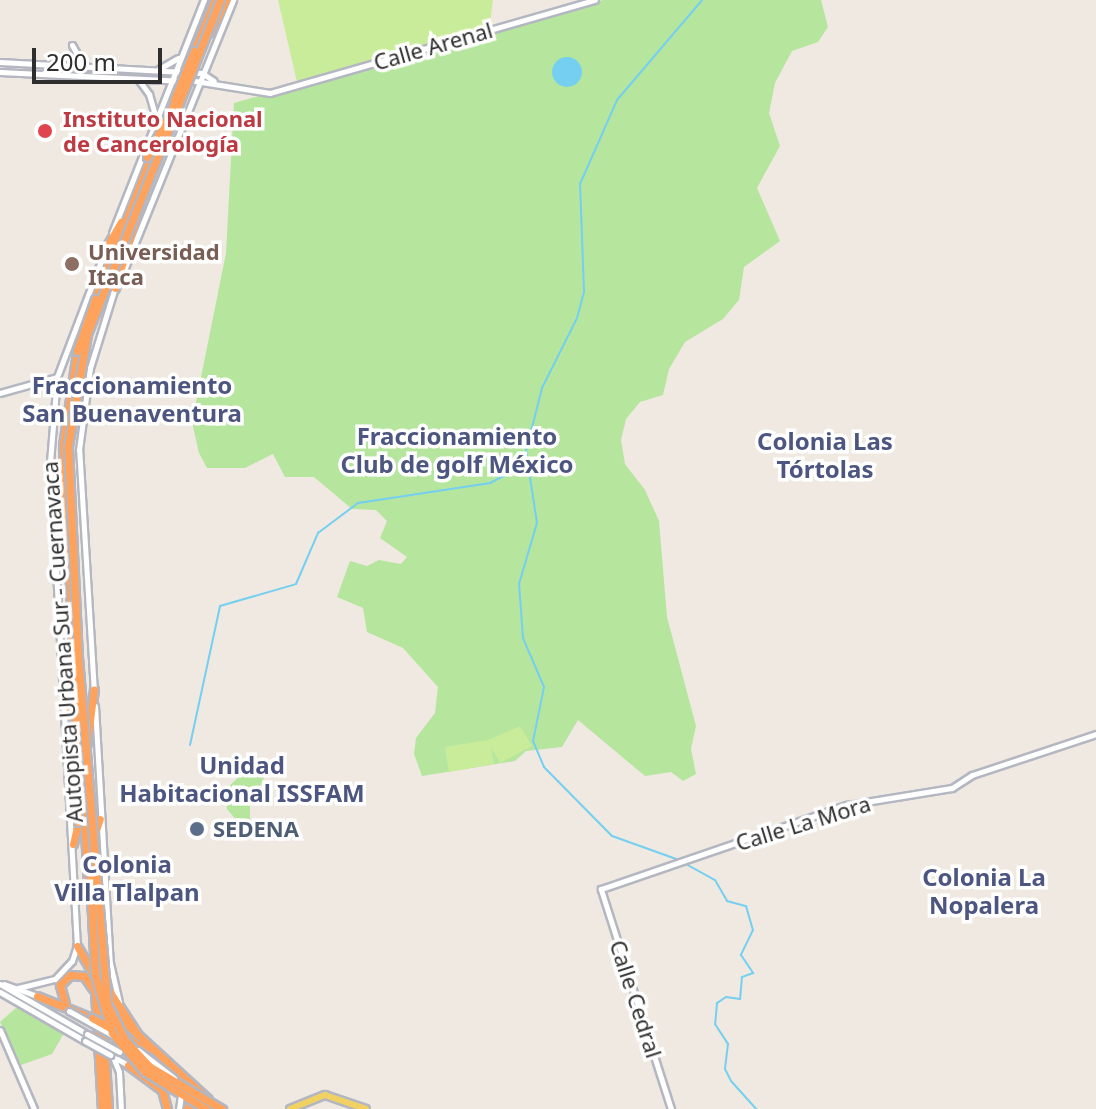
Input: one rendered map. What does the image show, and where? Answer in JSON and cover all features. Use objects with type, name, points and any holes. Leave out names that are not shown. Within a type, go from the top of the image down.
[{"type":"highway","points":[[210,23],[222,0]]},
{"type":"highway","points":[[199,51],[222,0]]},
{"type":"highway","points":[[221,1109],[156,1055],[111,1008],[98,970],[83,746],[70,430],[91,329],[138,198],[222,0]]},
{"type":"highway","name":"Autopista Urbana Sur - Cuernavaca","points":[[202,1108],[144,1071],[121,1047],[104,1016],[95,975],[65,485],[69,394],[83,331],[222,0]]},
{"type":"highway","points":[[146,180],[147,157],[178,100]]},
{"type":"highway","points":[[146,180],[160,162],[178,100]]},
{"type":"highway","name":"Autopista Urbana Sur - Cuernavaca","points":[[178,100],[87,335],[72,399],[69,486],[86,756],[107,1004],[125,1040],[149,1066],[221,1109]]},
{"type":"highway","points":[[115,288],[138,198]]},
{"type":"highway","points":[[107,246],[138,198]]},
{"type":"highway","points":[[73,844],[78,822],[74,639]]},
{"type":"highway","points":[[83,746],[94,689]]},
{"type":"highway","points":[[62,690],[71,701],[83,746],[92,842],[104,1107]]},
{"type":"highway","points":[[86,756],[92,768],[98,970],[94,991],[104,1107]]},
{"type":"highway","points":[[92,842],[100,819]]},
{"type":"highway","points":[[77,946],[98,970],[110,996],[144,1043]]},
{"type":"highway","points":[[67,1007],[60,985],[70,975],[84,976],[94,991]]},
{"type":"highway","points":[[37,996],[92,1018],[156,1055]]},
{"type":"highway","points":[[128,1065],[162,1090],[167,1109]]},
{"type":"highway","points":[[179,1109],[202,1108]]},
{"type":"main road","points":[[18,988],[55,979],[72,961],[77,946],[50,462],[57,377],[155,115],[204,0]]},
{"type":"main road","points":[[123,1014],[110,963],[79,450],[88,378],[115,288],[202,73],[222,0]]},
{"type":"main road","name":"Calle Arenal","points":[[214,82],[270,93],[595,0]]},
{"type":"main road","points":[[72,45],[86,68]]},
{"type":"main road","points":[[156,71],[181,54]]},
{"type":"main road","points":[[0,62],[202,73],[214,82]]},
{"type":"main road","points":[[0,72],[214,82]]},
{"type":"main road","points":[[137,79],[149,94],[155,115]]},
{"type":"main road","points":[[0,393],[57,377]]},
{"type":"main road","name":"Calle La Mora","points":[[601,889],[847,805],[957,786],[972,775],[1096,734]]},
{"type":"main road","name":"Calle Cedral","points":[[601,889],[671,1109]]},
{"type":"main road","points":[[0,984],[87,1034],[128,1065],[202,1108]]},
{"type":"main road","points":[[0,984],[37,996]]},
{"type":"main road","points":[[0,992],[85,1041],[221,1109]]},
{"type":"main road","points":[[67,1007],[168,1072],[181,1093],[179,1109]]},
{"type":"main road","points":[[0,1030],[34,1109]]},
{"type":"main road","points":[[114,1055],[120,1079],[121,1109]]},
{"type":"main road","points":[[290,1109],[325,1095],[366,1109]]},
{"type":"green space","points":[[278,0],[493,0],[489,30],[297,82]]},
{"type":"green space","points":[[603,0],[821,0],[828,27],[818,42],[792,51],[775,83],[769,113],[780,146],[757,188],[780,241],[744,267],[739,300],[723,319],[685,342],[669,369],[663,395],[640,402],[626,419],[621,440],[625,464],[645,490],[659,521],[667,617],[696,726],[691,749],[696,774],[683,781],[671,772],[645,776],[578,720],[562,747],[526,751],[515,761],[422,776],[414,754],[416,738],[435,713],[438,687],[403,648],[367,632],[363,608],[337,597],[350,561],[367,566],[379,560],[401,564],[407,557],[380,538],[387,521],[376,510],[352,509],[314,477],[285,477],[273,454],[245,468],[207,468],[199,453],[192,422],[226,253],[234,103]]},
{"type":"green space","points":[[520,726],[532,746],[500,763],[491,747],[494,764],[449,772],[445,747],[488,740]]},
{"type":"green space","points":[[254,771],[266,774],[250,806],[250,820],[257,824],[250,836],[227,809],[224,791],[242,774]]},
{"type":"green space","points":[[17,1007],[64,1033],[52,1054],[21,1065],[0,1022]]},
{"type":"water","points":[[567,57],[578,61],[582,72],[578,83],[567,87],[556,83],[552,72],[556,61]]},
{"type":"waterway","points":[[679,860],[612,836],[544,767],[533,741],[544,687],[523,638],[519,584],[537,523],[526,451],[542,388],[577,318],[584,291],[580,184],[617,100],[702,0]]},
{"type":"waterway","points":[[190,745],[220,606],[296,584],[318,533],[358,503],[490,483],[510,473],[525,452]]},
{"type":"waterway","points":[[684,863],[715,880],[727,901],[746,906],[753,930],[741,955],[753,973],[742,977],[740,999],[726,997],[717,1003],[715,1024],[728,1044],[725,1069],[731,1081],[756,1109]]},
{"type":"place","name":"Instituto Nacional de Cancerología","points":[[45,131]]},
{"type":"place","name":"Universidad Itaca","points":[[72,264]]},
{"type":"place","name":"SEDENA","points":[[197,829]]},
{"type":"district","name":"Fraccionamiento San Buenaventura","points":[[132,399]]},
{"type":"district","name":"Fraccionamiento Club de golf México","points":[[457,450]]},
{"type":"district","name":"Colonia Las Tórtolas","points":[[825,455]]},
{"type":"district","name":"Unidad Habitacional ISSFAM","points":[[242,779]]},
{"type":"district","name":"Colonia Villa Tlalpan","points":[[127,878]]},
{"type":"district","name":"Colonia La Nopalera","points":[[984,891]]}]
